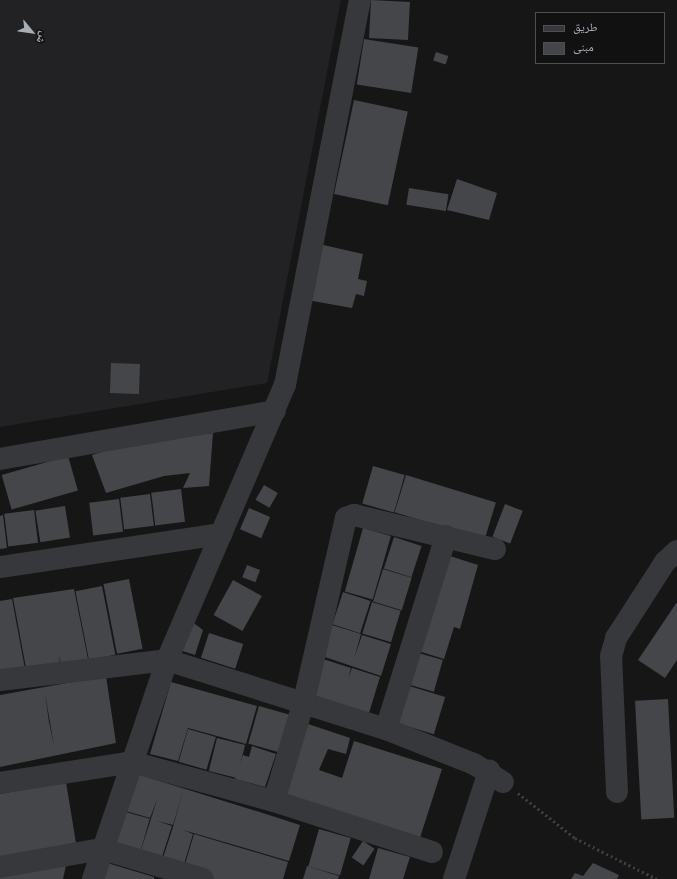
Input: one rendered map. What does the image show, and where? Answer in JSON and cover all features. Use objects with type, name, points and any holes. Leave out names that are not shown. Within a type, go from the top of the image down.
[{"type":"street","points":[[93,879],[102,848],[167,660],[275,410],[292,360],[326,162],[360,0]]},
{"type":"street","points":[[0,459],[275,410]]},
{"type":"street","points":[[274,801],[304,701],[346,518],[354,515],[495,549]]},
{"type":"street","points":[[0,567],[222,534]]},
{"type":"street","points":[[386,729],[446,536]]},
{"type":"street","points":[[617,792],[611,656],[616,638],[665,562],[677,551]]},
{"type":"street","points":[[0,680],[167,660],[304,701],[386,729],[496,776],[454,879]]},
{"type":"street","points":[[0,783],[132,762],[274,801],[432,852]]},
{"type":"street","points":[[0,867],[102,848],[203,879]]},
{"type":"path","points":[[496,776],[575,838],[657,879]]},
{"type":"shaded area","points":[[0,0],[341,0],[267,383],[0,427]]},
{"type":"building","points":[[371,0],[410,2],[408,40],[369,38]]},
{"type":"building","points":[[364,39],[418,48],[411,93],[357,84]]},
{"type":"building","points":[[436,52],[448,56],[446,65],[433,61]]},
{"type":"building","points":[[354,100],[408,111],[388,205],[334,194]]},
{"type":"building","points":[[457,179],[497,193],[489,220],[447,210]]},
{"type":"building","points":[[409,188],[449,194],[446,211],[406,205]]},
{"type":"building","points":[[319,244],[363,254],[358,279],[367,281],[364,296],[356,294],[352,308],[307,300]]},
{"type":"building","points":[[111,363],[140,364],[139,394],[110,393]]},
{"type":"building","points":[[213,433],[209,486],[183,488],[190,473],[164,476],[106,493],[92,455],[122,446]]},
{"type":"building","points":[[68,456],[78,491],[12,510],[2,475]]},
{"type":"building","points":[[373,466],[405,475],[394,513],[362,503]]},
{"type":"building","points":[[406,475],[496,502],[484,540],[395,512]]},
{"type":"building","points":[[264,485],[278,493],[269,508],[256,500]]},
{"type":"building","points":[[181,489],[185,522],[155,525],[151,493]]},
{"type":"building","points":[[150,494],[154,526],[124,529],[120,498]]},
{"type":"building","points":[[119,499],[123,532],[93,535],[89,503]]},
{"type":"building","points":[[505,504],[523,511],[510,543],[492,537]]},
{"type":"building","points":[[65,506],[70,538],[40,542],[35,511]]},
{"type":"building","points":[[249,508],[270,517],[261,538],[240,529]]},
{"type":"building","points":[[34,510],[38,543],[8,546],[4,514]]},
{"type":"building","points":[[3,515],[7,548],[0,549],[0,516]]},
{"type":"building","points":[[363,528],[391,536],[373,599],[345,591]]},
{"type":"building","points":[[394,537],[422,546],[411,577],[384,568]]},
{"type":"building","points":[[450,556],[478,565],[460,629],[454,627],[444,659],[415,650]]},
{"type":"building","points":[[247,565],[260,570],[255,582],[242,577]]},
{"type":"building","points":[[383,569],[412,578],[402,610],[373,602]]},
{"type":"building","points":[[129,579],[143,649],[117,654],[103,584]]},
{"type":"building","points":[[233,580],[262,596],[242,631],[214,615]]},
{"type":"building","points":[[102,586],[115,655],[89,660],[75,591]]},
{"type":"building","points":[[74,589],[88,659],[61,664],[59,655],[60,663],[26,668],[13,598]]},
{"type":"building","points":[[343,592],[371,601],[360,633],[332,624]]},
{"type":"building","points":[[12,599],[25,669],[0,674],[0,601]]},
{"type":"building","points":[[372,602],[401,611],[391,642],[362,634]]},
{"type":"building","points":[[677,602],[677,660],[665,678],[638,660]]},
{"type":"building","points":[[188,619],[203,630],[195,655],[173,648]]},
{"type":"building","points":[[332,625],[361,634],[354,659],[362,635],[391,644],[381,676],[322,656]]},
{"type":"building","points":[[209,633],[243,644],[235,669],[201,658]]},
{"type":"building","points":[[415,652],[443,660],[434,692],[406,684]]},
{"type":"building","points":[[323,659],[351,668],[348,678],[352,668],[380,677],[369,713],[310,695]]},
{"type":"building","points":[[106,676],[116,743],[0,767],[0,695]],"holes":[[[45,693],[54,746],[49,722]]]},
{"type":"building","points":[[171,682],[257,706],[246,744],[188,728],[178,761],[150,754]]},
{"type":"building","points":[[406,685],[445,697],[434,734],[395,722]]},
{"type":"building","points":[[668,699],[674,818],[641,820],[635,701]]},
{"type":"building","points":[[259,706],[290,715],[279,752],[248,743]]},
{"type":"building","points":[[302,722],[350,738],[346,754],[328,749],[319,770],[342,778],[354,741],[442,769],[418,844],[279,797]]},
{"type":"building","points":[[188,729],[216,737],[207,770],[179,762]]},
{"type":"building","points":[[217,738],[245,745],[237,778],[209,771]]},
{"type":"building","points":[[252,746],[276,754],[265,787],[235,779],[243,755],[249,757]]},
{"type":"building","points":[[131,772],[300,825],[289,861],[183,830],[193,834],[182,871],[161,864],[173,827],[183,791],[173,825],[157,821],[172,826],[160,863],[139,856],[157,800],[150,818],[119,809]]},
{"type":"building","points":[[66,782],[76,843],[0,857],[0,794]]},
{"type":"building","points":[[119,810],[150,819],[139,856],[108,847]]},
{"type":"building","points":[[319,829],[351,838],[340,876],[308,866]]},
{"type":"building","points":[[194,834],[288,862],[283,879],[210,879],[183,871]]},
{"type":"building","points":[[363,841],[375,849],[363,865],[352,858]]},
{"type":"building","points":[[378,848],[410,857],[403,879],[369,879]]},
{"type":"building","points":[[67,861],[63,879],[0,879],[0,871]]},
{"type":"building","points":[[104,862],[154,877],[154,879],[99,879]]},
{"type":"building","points":[[593,863],[619,875],[617,879],[571,879],[575,873],[583,876]]},
{"type":"building","points":[[307,866],[339,876],[338,879],[303,879]]}]
